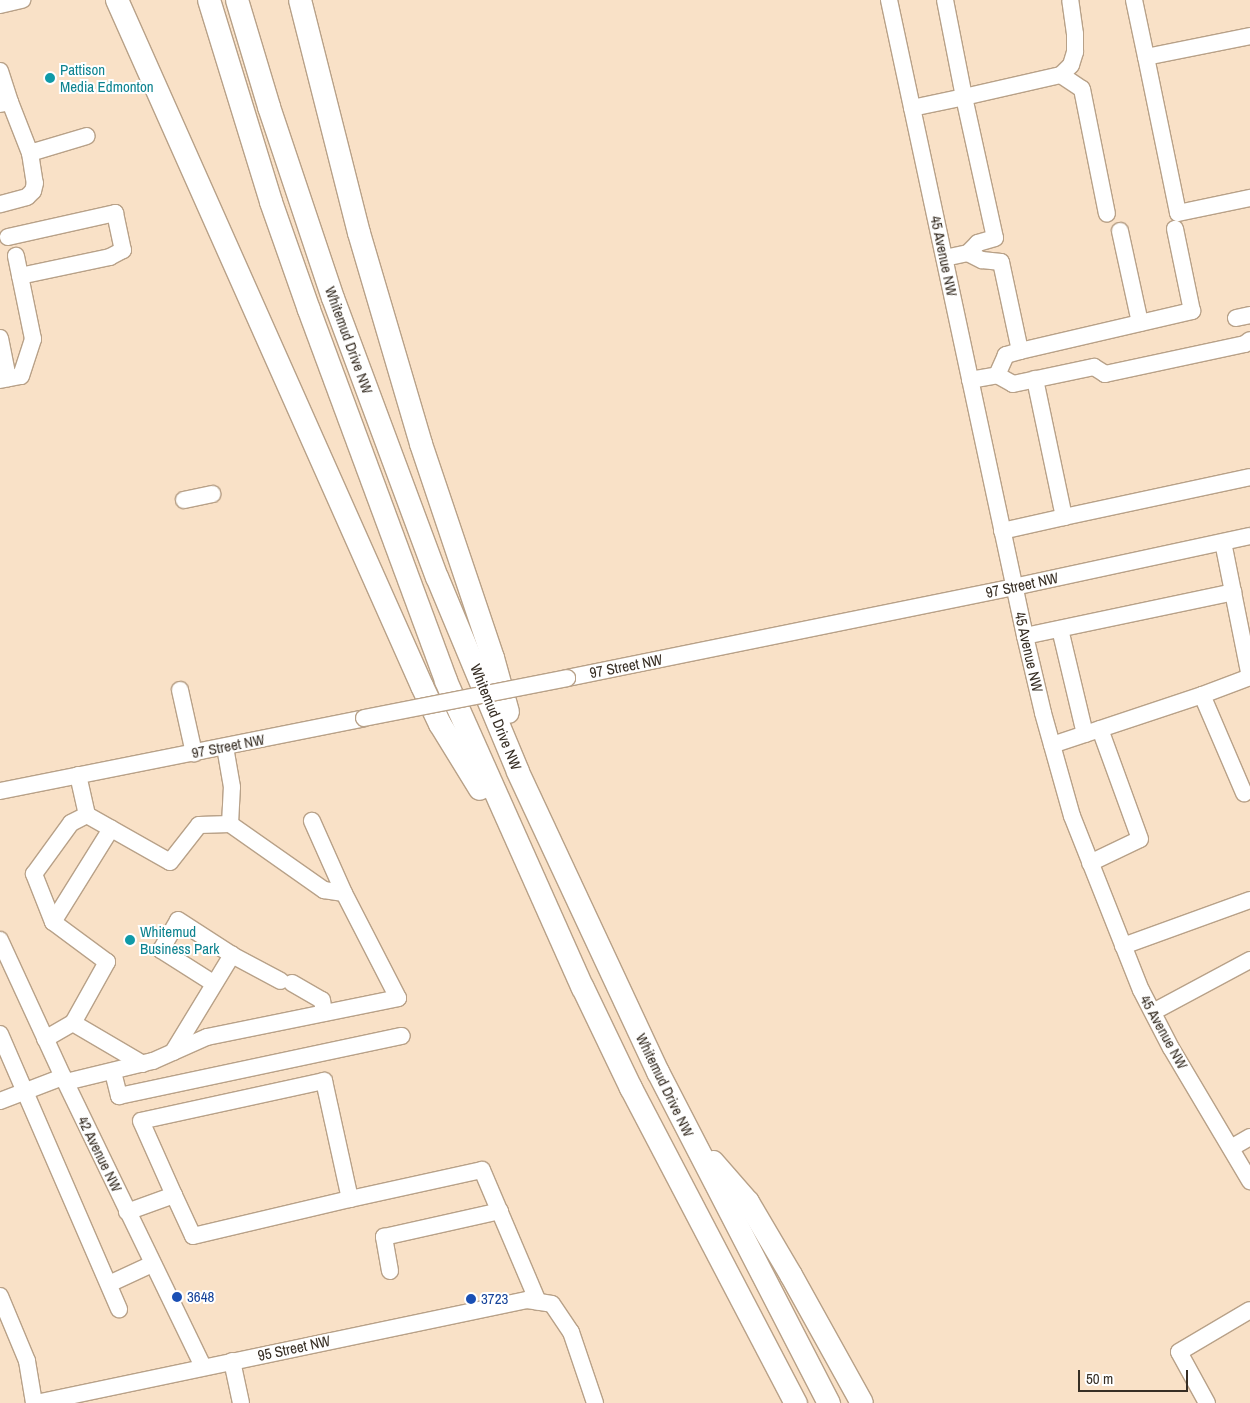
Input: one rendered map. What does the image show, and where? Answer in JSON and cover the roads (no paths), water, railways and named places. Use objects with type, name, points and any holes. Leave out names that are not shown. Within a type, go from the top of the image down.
[{"type":"highway","points":[[119,0],[425,694],[440,724],[524,859]]},
{"type":"highway","name":"Whitemud Drive NW","points":[[209,0],[271,202],[369,476],[446,681],[524,859],[631,1088],[796,1403]]},
{"type":"highway","name":"Whitemud Drive NW","points":[[237,0],[269,107],[333,298],[438,577],[518,772],[649,1055],[829,1403]]},
{"type":"highway","points":[[300,0],[362,243],[421,444],[507,708],[518,772]]},
{"type":"highway","points":[[687,1131],[748,1202],[862,1403]]},
{"type":"street","points":[[0,5],[22,0]]},
{"type":"street","name":"45 Avenue NW","points":[[890,0],[1014,587],[1052,745],[1072,816],[1123,946],[1153,1012],[1250,1181]]},
{"type":"street","points":[[945,0],[995,238],[978,243],[968,253],[945,258]]},
{"type":"street","points":[[912,108],[1061,75],[1071,65],[1075,52],[1076,34],[1070,0]]},
{"type":"street","points":[[1134,0],[1178,213],[1250,198]]},
{"type":"street","points":[[1146,57],[1250,36]]},
{"type":"street","points":[[0,71],[5,103],[30,152],[35,177],[32,191],[27,197],[0,204]]},
{"type":"street","points":[[1061,75],[1082,89],[1108,214]]},
{"type":"street","points":[[30,152],[87,136]]},
{"type":"street","points":[[8,237],[115,213],[123,250],[110,257],[20,276]]},
{"type":"street","points":[[997,375],[1006,355],[1192,311],[1175,229]]},
{"type":"street","points":[[1120,231],[1140,323]]},
{"type":"street","points":[[968,253],[982,260],[1001,262],[1020,351]]},
{"type":"street","points":[[10,378],[33,339],[16,256]]},
{"type":"street","points":[[0,338],[10,378]]},
{"type":"street","points":[[970,380],[997,375],[1013,384],[1094,367],[1105,374],[1245,344],[1250,340]]},
{"type":"street","points":[[1035,379],[1064,517]]},
{"type":"street","points":[[1002,530],[1250,477]]},
{"type":"street","points":[[184,500],[212,494]]},
{"type":"street","name":"97 Street NW","points":[[0,791],[1014,587],[1250,536]]},
{"type":"street","points":[[1052,745],[1250,677],[1223,542]]},
{"type":"street","points":[[1025,636],[1233,592]]},
{"type":"street","points":[[1060,629],[1093,731],[1140,839],[1090,863]]},
{"type":"street","points":[[180,690],[194,753]]},
{"type":"street","points":[[1202,695],[1244,793]]},
{"type":"street","points":[[224,746],[232,787],[230,824]]},
{"type":"street","points":[[78,775],[87,815],[170,862],[199,825],[230,824],[324,890],[344,893]]},
{"type":"street","points":[[46,1039],[73,1023],[107,962],[52,922],[34,874],[71,823],[87,815]]},
{"type":"street","points":[[0,1101],[25,1090],[143,1064],[206,1037],[398,998],[344,893],[312,821]]},
{"type":"street","points":[[52,922],[111,828]]},
{"type":"street","points":[[1123,946],[1250,900]]},
{"type":"street","points":[[213,983],[161,950],[178,920],[232,954],[322,1000],[324,1013]]},
{"type":"street","name":"42 Avenue NW","points":[[0,942],[64,1080],[203,1367]]},
{"type":"street","points":[[173,1052],[232,954]]},
{"type":"street","points":[[1153,1012],[1250,960]]},
{"type":"street","points":[[73,1023],[143,1064]]},
{"type":"street","points":[[0,1034],[119,1309]]},
{"type":"street","points":[[113,1072],[119,1096],[402,1036]]},
{"type":"street","points":[[350,1199],[324,1081],[141,1121],[193,1236],[482,1170],[545,1303],[571,1332],[595,1403]]},
{"type":"street","points":[[1232,1148],[1250,1137]]},
{"type":"street","points":[[128,1212],[174,1195]]},
{"type":"street","points":[[390,1271],[384,1237],[500,1211]]},
{"type":"street","points":[[109,1284],[152,1264]]},
{"type":"street","points":[[0,1296],[27,1361],[35,1403]]},
{"type":"street","name":"95 Street NW","points":[[35,1403],[83,1398],[203,1367],[527,1300],[545,1303]]},
{"type":"street","points":[[1207,1403],[1179,1352],[1250,1310]]},
{"type":"street","points":[[232,1361],[241,1403]]},
{"type":"place","name":"Pattison Media Edmonton","points":[[50,78]]},
{"type":"place","name":"Whitemud Business Park","points":[[130,940]]},
{"type":"place","name":"3648","points":[[177,1297]]},
{"type":"place","name":"3723","points":[[471,1299]]}]
